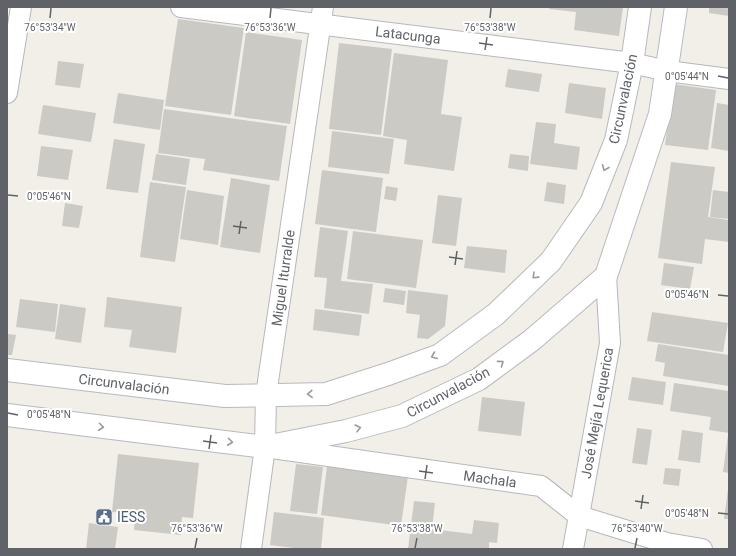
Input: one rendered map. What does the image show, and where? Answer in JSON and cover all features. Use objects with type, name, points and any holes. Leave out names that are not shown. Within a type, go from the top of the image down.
[{"type":"main road","name":"Circunvalación","points":[[7,370],[225,396],[326,394],[388,374],[440,354],[496,314],[551,261],[591,203],[616,140],[632,63],[640,7]]},
{"type":"main road","points":[[606,276],[660,114],[676,7]]},
{"type":"main road","name":"Circunvalación","points":[[7,415],[265,447],[346,431],[402,416],[479,379],[532,340],[606,276]]},
{"type":"street","points":[[7,93],[21,7]]},
{"type":"street","name":"Latacunga","points":[[182,7],[321,15],[632,63],[667,71],[729,79]]},
{"type":"street","name":"Miguel Iturralde","points":[[251,549],[265,447],[266,396],[321,15]]},
{"type":"street","name":"José Mejía Lequerica","points":[[573,549],[610,343],[606,276]]},
{"type":"street","name":"Machala","points":[[265,447],[541,486],[579,516],[667,543],[702,549]]},
{"type":"building","points":[[550,7],[623,7],[619,36],[574,30],[576,12],[549,9]]},
{"type":"building","points":[[709,7],[729,7],[729,16],[709,13]]},
{"type":"building","points":[[178,19],[244,28],[231,115],[165,106]]},
{"type":"building","points":[[246,32],[302,40],[290,124],[234,116]]},
{"type":"building","points":[[339,43],[392,49],[381,135],[329,129]]},
{"type":"building","points":[[394,53],[448,60],[441,114],[462,117],[454,171],[404,164],[407,140],[383,136]]},
{"type":"building","points":[[58,61],[84,64],[80,88],[55,85]]},
{"type":"building","points":[[508,69],[542,74],[539,92],[505,87]]},
{"type":"building","points":[[569,83],[606,88],[602,119],[565,113]]},
{"type":"building","points":[[673,84],[716,90],[708,150],[665,145]]},
{"type":"building","points":[[118,93],[164,100],[160,130],[113,123]]},
{"type":"building","points":[[717,103],[729,105],[729,151],[711,148]]},
{"type":"building","points":[[43,105],[96,113],[91,142],[38,134]]},
{"type":"building","points":[[164,109],[287,126],[279,181],[203,170],[205,159],[158,153]]},
{"type":"building","points":[[536,122],[556,124],[554,143],[580,147],[577,170],[530,164]]},
{"type":"building","points":[[332,131],[394,139],[389,174],[328,167]]},
{"type":"building","points":[[114,139],[145,144],[138,193],[106,189]]},
{"type":"building","points":[[41,146],[73,150],[68,180],[37,176]]},
{"type":"building","points":[[156,154],[190,159],[186,185],[152,180]]},
{"type":"building","points":[[510,154],[529,156],[528,171],[508,168]]},
{"type":"building","points":[[671,162],[715,167],[708,217],[729,220],[729,242],[705,239],[702,264],[658,258]]},
{"type":"building","points":[[322,170],[383,178],[376,232],[315,224]]},
{"type":"building","points":[[231,178],[270,185],[260,253],[220,247]]},
{"type":"building","points":[[150,182],[186,187],[175,262],[140,257]]},
{"type":"building","points":[[547,182],[566,185],[564,204],[544,201]]},
{"type":"building","points":[[386,186],[398,188],[396,201],[384,199]]},
{"type":"building","points":[[187,190],[224,196],[218,245],[180,239]]},
{"type":"building","points":[[713,190],[729,192],[729,219],[710,217]]},
{"type":"building","points":[[438,195],[462,198],[456,246],[432,243]]},
{"type":"building","points":[[65,203],[83,206],[79,228],[62,226]]},
{"type":"building","points":[[320,227],[348,231],[341,281],[373,284],[369,314],[324,308],[327,278],[314,277]]},
{"type":"building","points":[[353,231],[423,240],[416,288],[347,279]]},
{"type":"building","points":[[467,246],[507,250],[505,273],[464,268]]},
{"type":"building","points":[[664,263],[694,267],[690,289],[661,285]]},
{"type":"building","points":[[385,288],[406,291],[404,305],[383,302]]},
{"type":"building","points":[[408,290],[448,295],[445,326],[428,339],[417,338],[420,315],[406,313]]},
{"type":"building","points":[[107,297],[182,307],[176,353],[129,347],[132,330],[104,327]]},
{"type":"building","points":[[20,299],[58,304],[55,332],[16,327]]},
{"type":"building","points":[[60,304],[86,308],[81,343],[55,339]]},
{"type":"building","points":[[315,309],[362,315],[359,336],[313,330]]},
{"type":"building","points":[[652,312],[728,323],[723,352],[647,341]]},
{"type":"building","points":[[7,334],[16,335],[12,355],[7,355]]},
{"type":"building","points":[[658,344],[729,355],[729,386],[663,376],[665,363],[655,361]]},
{"type":"building","points":[[632,377],[666,382],[663,405],[628,400]]},
{"type":"building","points":[[674,383],[729,391],[729,433],[709,430],[711,417],[670,411]]},
{"type":"building","points":[[482,397],[525,402],[521,436],[478,431]]},
{"type":"building","points":[[637,428],[652,430],[647,465],[632,463]]},
{"type":"building","points":[[682,430],[703,433],[700,463],[678,460]]},
{"type":"building","points":[[728,435],[729,436],[729,473],[723,472]]},
{"type":"building","points":[[118,454],[199,463],[193,518],[182,517],[181,535],[134,530],[135,514],[112,512]]},
{"type":"building","points":[[296,464],[323,467],[317,514],[290,511]]},
{"type":"building","points":[[327,466],[408,476],[401,526],[321,515]]},
{"type":"building","points":[[665,468],[681,469],[679,486],[663,484]]},
{"type":"building","points":[[728,489],[729,519],[724,519]]},
{"type":"building","points":[[414,501],[435,503],[432,529],[472,534],[474,520],[499,523],[497,543],[489,542],[489,549],[408,549]]},
{"type":"building","points":[[274,512],[324,518],[321,549],[301,549],[270,545]]},
{"type":"building","points":[[89,523],[118,527],[115,549],[86,549]]},
{"type":"place","name":"IESS","points":[[104,517]]}]
